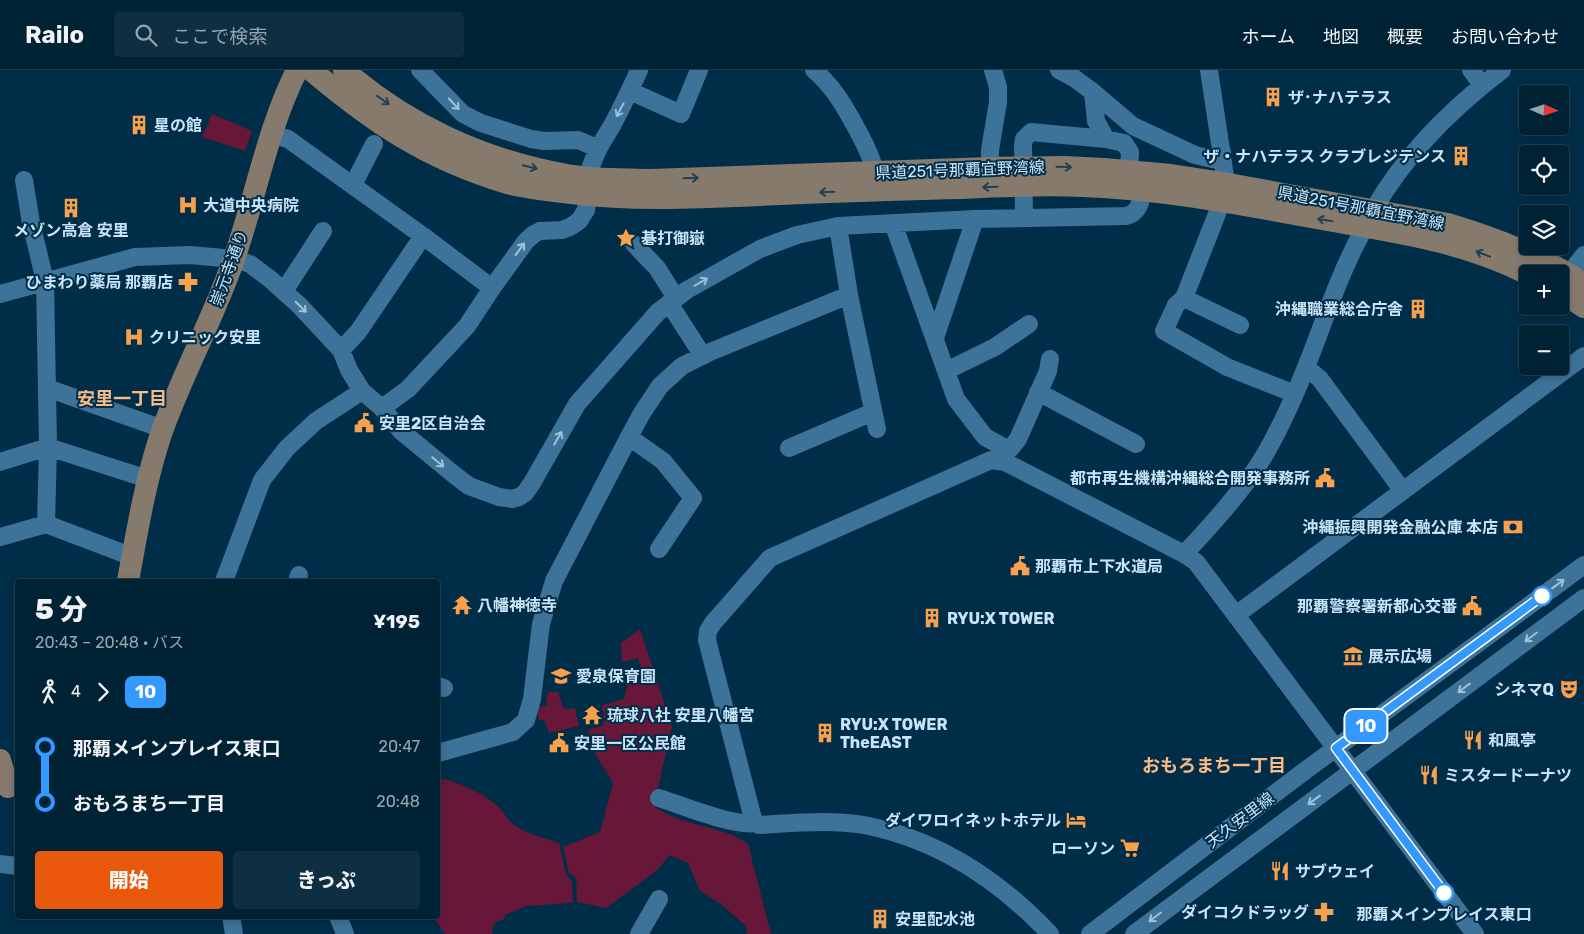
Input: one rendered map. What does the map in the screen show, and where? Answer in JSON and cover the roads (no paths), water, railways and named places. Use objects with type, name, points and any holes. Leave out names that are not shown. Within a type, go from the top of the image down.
[{"type":"main road","name":"崇元寺通り","points":[[128,579],[148,479],[163,429],[218,302],[250,209],[278,111],[297,70]]},
{"type":"main road","name":"県道251号那覇宜野湾線","points":[[311,70],[343,97],[388,130],[440,158],[510,184],[588,186],[651,180],[990,168],[1064,167],[1129,170],[1224,192],[1369,218],[1448,224],[1480,233],[1512,247],[1571,283],[1584,307]]},
{"type":"main road","name":"県道251号那覇宜野湾線","points":[[344,70],[406,115],[460,143],[519,164],[560,173],[588,186],[652,198],[1016,186],[1081,186],[1224,192]]},
{"type":"main road","name":"県道251号那覇宜野湾線","points":[[1369,218],[1492,257],[1519,270]]},
{"type":"main road","points":[[0,760],[8,786]]},
{"type":"street","points":[[420,70],[463,114],[481,123],[532,139],[544,141],[578,140],[598,148]]},
{"type":"street","points":[[382,408],[408,389],[467,326],[526,240],[540,231],[562,230],[579,221],[586,210],[592,160],[630,91],[639,70]]},
{"type":"street","points":[[630,91],[681,114],[699,70]]},
{"type":"street","points":[[814,70],[826,80],[844,104],[872,159],[875,172]]},
{"type":"street","points":[[990,168],[990,150],[998,102],[998,87],[993,70]]},
{"type":"street","points":[[1059,70],[1093,92],[1133,126],[1195,155],[1217,160],[1222,152]]},
{"type":"street","points":[[1209,70],[1222,152],[1224,192],[1184,298],[1176,305],[1164,331],[1227,366],[1295,394]]},
{"type":"street","points":[[1471,70],[1482,85]]},
{"type":"street","points":[[1184,554],[1215,522],[1256,469],[1295,394],[1347,260],[1388,183],[1426,137],[1449,113],[1502,70]]},
{"type":"street","points":[[1093,92],[1096,121],[1106,139]]},
{"type":"street","points":[[1023,212],[1023,145],[1024,139],[1028,134],[1035,131],[1106,139],[1124,143],[1130,152],[1129,170]]},
{"type":"street","points":[[271,134],[288,139],[492,288]]},
{"type":"street","points":[[353,186],[374,144]]},
{"type":"street","points":[[24,180],[31,223],[45,281],[48,447],[46,524]]},
{"type":"street","points":[[0,294],[136,258],[190,255],[234,259],[259,269],[300,306],[341,350],[349,370],[362,391],[382,408],[401,431],[469,486],[499,497],[512,499],[520,497],[532,483],[577,404],[658,312],[687,290],[760,249],[797,235],[838,226],[976,219],[1023,212],[1126,216],[1131,215],[1137,210],[1142,190]]},
{"type":"street","points":[[934,338],[976,219]]},
{"type":"street","points":[[893,223],[956,399],[985,437],[1005,448],[1011,448],[1018,439],[1048,370],[1050,359]]},
{"type":"street","points":[[789,448],[875,421],[838,226]]},
{"type":"street","points":[[284,291],[323,231]]},
{"type":"street","points":[[341,350],[358,332],[423,236]]},
{"type":"street","points":[[634,244],[657,268],[703,356]]},
{"type":"street","points":[[1571,283],[1584,255]]},
{"type":"street","points":[[440,752],[513,732],[526,720],[532,699],[541,624],[554,581],[629,436],[660,386],[682,366],[850,295]]},
{"type":"street","points":[[1184,298],[1240,324]]},
{"type":"street","points":[[946,371],[995,347],[1029,324]]},
{"type":"street","points":[[1236,615],[1584,356]]},
{"type":"street","points":[[1306,367],[1320,379],[1403,491]]},
{"type":"street","points":[[47,388],[163,429]]},
{"type":"street","points":[[225,579],[262,480],[287,448],[316,421],[362,391]]},
{"type":"street","points":[[1038,392],[1136,444]]},
{"type":"street","points":[[629,436],[663,461],[693,498],[659,549]]},
{"type":"street","points":[[0,462],[48,447],[148,479]]},
{"type":"street","points":[[755,823],[707,640],[708,631],[713,623],[770,558],[991,460],[1005,462],[1184,554],[1196,562],[1475,934]]},
{"type":"street","points":[[0,536],[46,524],[133,557]]},
{"type":"street","name":"天久安里線","points":[[1090,934],[1336,748],[1584,565]]},
{"type":"street","name":"天久安里線","points":[[1134,934],[1584,598]]},
{"type":"street","points":[[658,798],[746,824],[812,822],[849,824],[886,831],[923,843],[962,862],[986,877],[1029,912],[1050,934]]},
{"type":"street","points":[[0,864],[15,866]]},
{"type":"street","points":[[639,934],[659,899]]},
{"type":"street","points":[[232,919],[234,934]]},
{"type":"street","points":[[339,919],[345,934]]},
{"type":"place","name":"ザ･ナハテラス","points":[[1273,97]]},
{"type":"place","name":"星の館","points":[[139,125]]},
{"type":"place","name":"ザ・ナハテラス クラブレジテンス","points":[[1461,156]]},
{"type":"place","name":"大道中央病院","points":[[188,205]]},
{"type":"place","name":"メゾン高倉 安里","points":[[71,208]]},
{"type":"place","name":"碁打御嶽","points":[[626,238]]},
{"type":"place","name":"ひまわり薬局 那覇店","points":[[188,282]]},
{"type":"place","name":"沖縄職業総合庁舎","points":[[1418,309]]},
{"type":"place","name":"クリニック安里","points":[[134,337]]},
{"type":"place","name":"安里2区自治会","points":[[364,423]]},
{"type":"place","name":"都市再生機構沖縄総合開発事務所","points":[[1325,478]]},
{"type":"place","name":"沖縄振興開発金融公庫 本店","points":[[1513,527]]},
{"type":"place","name":"那覇市上下水道局","points":[[1020,566]]},
{"type":"place","name":"八幡神徳寺","points":[[462,605]]},
{"type":"place","name":"那覇警察署新都心交番","points":[[1472,606]]},
{"type":"place","name":"RYU:X TOWER","points":[[932,618]]},
{"type":"place","name":"展示広場","points":[[1353,656]]},
{"type":"place","name":"愛泉保育園","points":[[561,676]]},
{"type":"place","name":"シネマQ","points":[[1569,689]]},
{"type":"place","name":"琉球八社 安里八幡宮","points":[[592,715]]},
{"type":"place","name":"RYU:X TOWER TheEAST","points":[[825,733]]},
{"type":"place","name":"和風亭","points":[[1473,740]]},
{"type":"place","name":"安里一区公民館","points":[[559,743]]},
{"type":"place","name":"ミスタードーナツ","points":[[1429,775]]},
{"type":"place","name":"ダイワロイネットホテル","points":[[1076,820]]},
{"type":"place","name":"ローソン","points":[[1130,848]]},
{"type":"place","name":"サブウェイ","points":[[1280,871]]},
{"type":"place","name":"那覇メインプレイス東口","points":[[1444,893]]},
{"type":"place","name":"ダイコクドラッグ","points":[[1324,912]]},
{"type":"place","name":"安里配水池","points":[[880,919]]},
{"type":"district","name":"安里一丁目","points":[[122,399]]},
{"type":"district","name":"おもろまち一丁目","points":[[1214,766]]}]
